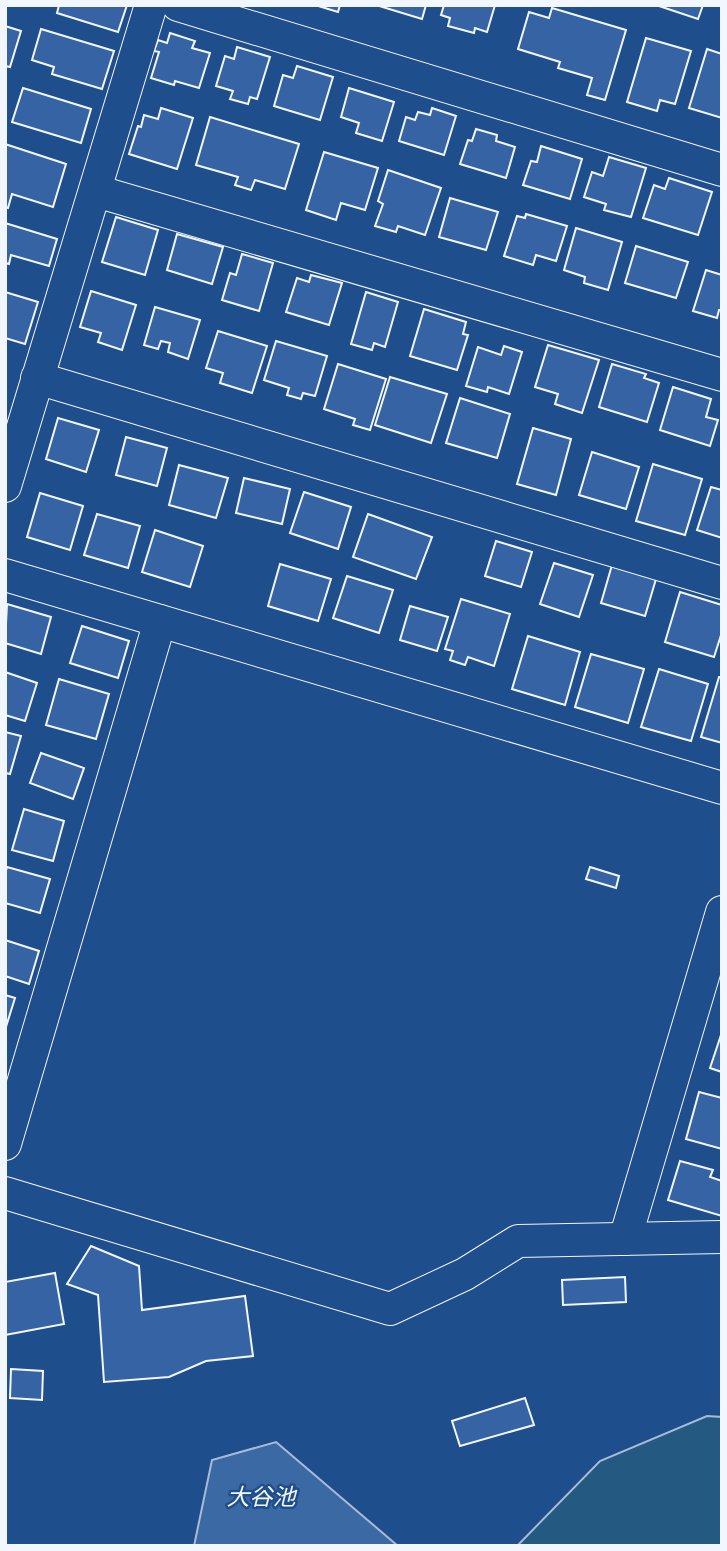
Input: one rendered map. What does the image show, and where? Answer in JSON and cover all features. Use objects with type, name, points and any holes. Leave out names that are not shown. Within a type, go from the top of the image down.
[{"type":"street","points":[[5,486],[150,5]]},
{"type":"street","points":[[178,5],[722,170]]},
{"type":"street","points":[[96,191],[722,375]]},
{"type":"street","points":[[37,378],[722,583]]},
{"type":"street","points":[[5,575],[722,788]]},
{"type":"street","points":[[5,1144],[160,621]]},
{"type":"street","points":[[625,1239],[722,912]]},
{"type":"street","points":[[5,1193],[390,1309],[465,1274],[518,1241],[722,1237]]},
{"type":"shaded area","points":[[707,1416],[722,1417],[722,1546],[517,1546],[600,1461]]},
{"type":"water","name":"大谷池","points":[[276,1442],[398,1546],[194,1546],[212,1460]]},
{"type":"building","points":[[59,5],[127,5],[118,32],[57,13]]},
{"type":"building","points":[[315,5],[340,5],[338,12]]},
{"type":"building","points":[[376,5],[426,5],[422,19]]},
{"type":"building","points":[[444,5],[495,5],[487,32],[475,28],[474,33],[448,26],[450,18],[441,15]]},
{"type":"building","points":[[656,5],[703,5],[698,19]]},
{"type":"building","points":[[552,8],[626,30],[605,100],[587,95],[592,78],[558,68],[560,62],[518,49],[529,12],[549,18]]},
{"type":"building","points":[[5,26],[21,31],[10,67],[5,66]]},
{"type":"building","points":[[41,29],[114,51],[102,89],[52,74],[54,67],[32,60]]},
{"type":"building","points":[[170,33],[195,41],[192,48],[210,53],[199,88],[175,81],[174,85],[151,78],[159,52],[154,51],[158,40],[167,43]]},
{"type":"building","points":[[646,38],[691,51],[675,104],[660,100],[657,111],[627,102]]},
{"type":"building","points":[[237,47],[270,57],[257,99],[250,97],[248,104],[230,99],[233,91],[216,86],[225,56],[234,59]]},
{"type":"building","points":[[707,49],[722,54],[722,118],[689,108]]},
{"type":"building","points":[[297,66],[333,77],[320,120],[274,106],[283,75],[293,78]]},
{"type":"building","points":[[23,88],[91,109],[81,143],[12,122]]},
{"type":"building","points":[[349,88],[394,102],[382,141],[356,133],[359,123],[341,117]]},
{"type":"building","points":[[161,108],[193,118],[177,169],[129,154],[144,115],[158,119]]},
{"type":"building","points":[[432,108],[456,116],[444,155],[399,141],[406,117],[415,120],[418,112],[430,115]]},
{"type":"building","points":[[210,117],[299,144],[285,189],[255,180],[251,190],[235,185],[238,177],[196,165]]},
{"type":"building","points":[[476,129],[497,135],[496,141],[515,147],[506,178],[460,164],[468,140],[472,141]]},
{"type":"building","points":[[5,144],[66,164],[53,207],[12,194],[8,208],[5,207]]},
{"type":"building","points":[[541,146],[582,159],[570,199],[523,185],[531,161],[537,162]]},
{"type":"building","points":[[324,152],[378,168],[365,210],[341,203],[336,220],[306,210]]},
{"type":"building","points":[[609,157],[646,168],[631,217],[604,210],[606,204],[584,197],[592,172],[603,176]]},
{"type":"building","points":[[388,170],[441,188],[425,235],[398,226],[396,232],[375,226],[383,204],[378,201]]},
{"type":"building","points":[[669,178],[712,192],[698,235],[643,218],[654,185],[665,189]]},
{"type":"building","points":[[450,198],[498,212],[486,250],[439,237]]},
{"type":"building","points":[[526,214],[567,226],[556,261],[536,255],[533,265],[504,256],[517,216],[525,218]]},
{"type":"building","points":[[116,217],[158,230],[145,275],[102,262]]},
{"type":"building","points":[[5,223],[57,239],[49,266],[11,255],[9,264],[5,263]]},
{"type":"building","points":[[576,228],[622,242],[608,290],[584,283],[585,277],[564,270]]},
{"type":"building","points":[[177,234],[223,247],[212,284],[167,270]]},
{"type":"building","points":[[636,246],[688,262],[676,298],[625,283]]},
{"type":"building","points":[[242,254],[273,263],[259,311],[222,300],[230,273],[236,275]]},
{"type":"building","points":[[706,270],[722,275],[722,310],[719,310],[717,318],[693,311]]},
{"type":"building","points":[[311,275],[342,283],[329,325],[286,312],[297,278],[309,282]]},
{"type":"building","points":[[91,291],[136,305],[122,350],[98,342],[101,333],[80,327]]},
{"type":"building","points":[[5,292],[38,302],[25,344],[5,338]]},
{"type":"building","points":[[366,292],[398,302],[385,347],[374,343],[372,350],[351,344]]},
{"type":"building","points":[[155,307],[200,320],[188,359],[168,352],[170,343],[161,341],[158,349],[144,345]]},
{"type":"building","points":[[424,309],[466,322],[463,334],[468,335],[457,370],[410,356]]},
{"type":"building","points":[[218,331],[267,346],[252,393],[220,383],[223,373],[206,368]]},
{"type":"building","points":[[276,341],[327,356],[315,396],[303,393],[301,399],[287,395],[289,388],[264,380]]},
{"type":"building","points":[[548,345],[599,360],[582,413],[555,404],[558,394],[535,387]]},
{"type":"building","points":[[504,346],[522,352],[509,394],[488,387],[487,392],[466,386],[478,347],[501,355]]},
{"type":"building","points":[[338,364],[386,379],[370,430],[353,425],[355,419],[324,409]]},
{"type":"building","points":[[612,364],[646,374],[644,378],[659,383],[647,422],[599,407]]},
{"type":"building","points":[[390,377],[447,394],[431,443],[375,425]]},
{"type":"building","points":[[673,387],[711,399],[706,417],[718,420],[710,446],[660,430]]},
{"type":"building","points":[[460,398],[510,414],[497,458],[446,443]]},
{"type":"building","points":[[58,418],[99,430],[86,472],[46,459]]},
{"type":"building","points":[[533,428],[571,439],[556,495],[517,484]]},
{"type":"building","points":[[126,437],[167,448],[157,486],[116,475]]},
{"type":"building","points":[[592,452],[639,467],[626,509],[579,495]]},
{"type":"building","points":[[653,464],[702,479],[685,535],[636,521]]},
{"type":"building","points":[[179,465],[228,478],[216,518],[169,505]]},
{"type":"building","points":[[244,478],[290,489],[282,524],[236,513]]},
{"type":"building","points":[[711,487],[722,490],[722,538],[697,530]]},
{"type":"building","points":[[304,492],[351,507],[338,549],[290,533]]},
{"type":"building","points":[[40,493],[83,506],[70,550],[27,537]]},
{"type":"building","points":[[97,514],[140,526],[128,568],[84,555]]},
{"type":"building","points":[[368,514],[432,537],[416,579],[353,557]]},
{"type":"building","points":[[155,530],[203,546],[190,587],[142,572]]},
{"type":"building","points":[[496,541],[532,552],[521,587],[485,576]]},
{"type":"building","points":[[554,563],[593,575],[579,617],[540,604]]},
{"type":"building","points":[[280,564],[331,579],[318,621],[268,606]]},
{"type":"building","points":[[612,565],[656,579],[645,616],[601,603]]},
{"type":"building","points":[[347,576],[393,590],[379,633],[333,618]]},
{"type":"building","points":[[680,592],[722,605],[722,632],[714,657],[665,642]]},
{"type":"building","points":[[461,599],[510,614],[494,666],[468,657],[465,665],[450,660],[453,651],[445,649]]},
{"type":"building","points":[[7,604],[51,617],[41,654],[5,643]]},
{"type":"building","points":[[410,606],[448,617],[437,651],[400,640]]},
{"type":"building","points":[[82,626],[129,641],[118,678],[70,663]]},
{"type":"building","points":[[528,636],[580,652],[565,705],[512,689]]},
{"type":"building","points":[[591,654],[644,669],[628,723],[575,707]]},
{"type":"building","points":[[659,669],[708,684],[691,741],[641,727]]},
{"type":"building","points":[[5,672],[37,683],[25,721],[5,715]]},
{"type":"building","points":[[719,677],[722,677],[722,743],[701,737]]},
{"type":"building","points":[[59,679],[109,694],[96,739],[46,725]]},
{"type":"building","points":[[5,732],[21,736],[10,774],[5,773]]},
{"type":"building","points":[[41,753],[84,768],[73,799],[30,783]]},
{"type":"building","points":[[24,809],[64,821],[53,861],[12,850]]},
{"type":"building","points":[[7,867],[50,879],[40,913],[5,903]]},
{"type":"building","points":[[590,867],[619,876],[616,888],[586,879]]},
{"type":"building","points":[[5,940],[39,951],[29,984],[5,976]]},
{"type":"building","points":[[5,995],[15,998],[5,1030]]},
{"type":"building","points":[[722,1032],[722,1072],[710,1068]]},
{"type":"building","points":[[699,1092],[722,1098],[722,1149],[686,1139]]},
{"type":"building","points":[[680,1161],[713,1170],[710,1177],[722,1181],[722,1216],[668,1200]]},
{"type":"building","points":[[91,1246],[139,1266],[142,1310],[245,1296],[253,1356],[206,1361],[169,1377],[104,1382],[98,1295],[67,1284]]},
{"type":"building","points":[[55,1273],[64,1324],[5,1335],[5,1282]]},
{"type":"building","points":[[625,1277],[626,1302],[563,1305],[562,1280]]},
{"type":"building","points":[[11,1369],[43,1371],[42,1400],[10,1398]]},
{"type":"building","points":[[525,1398],[534,1425],[460,1446],[452,1421]]}]
